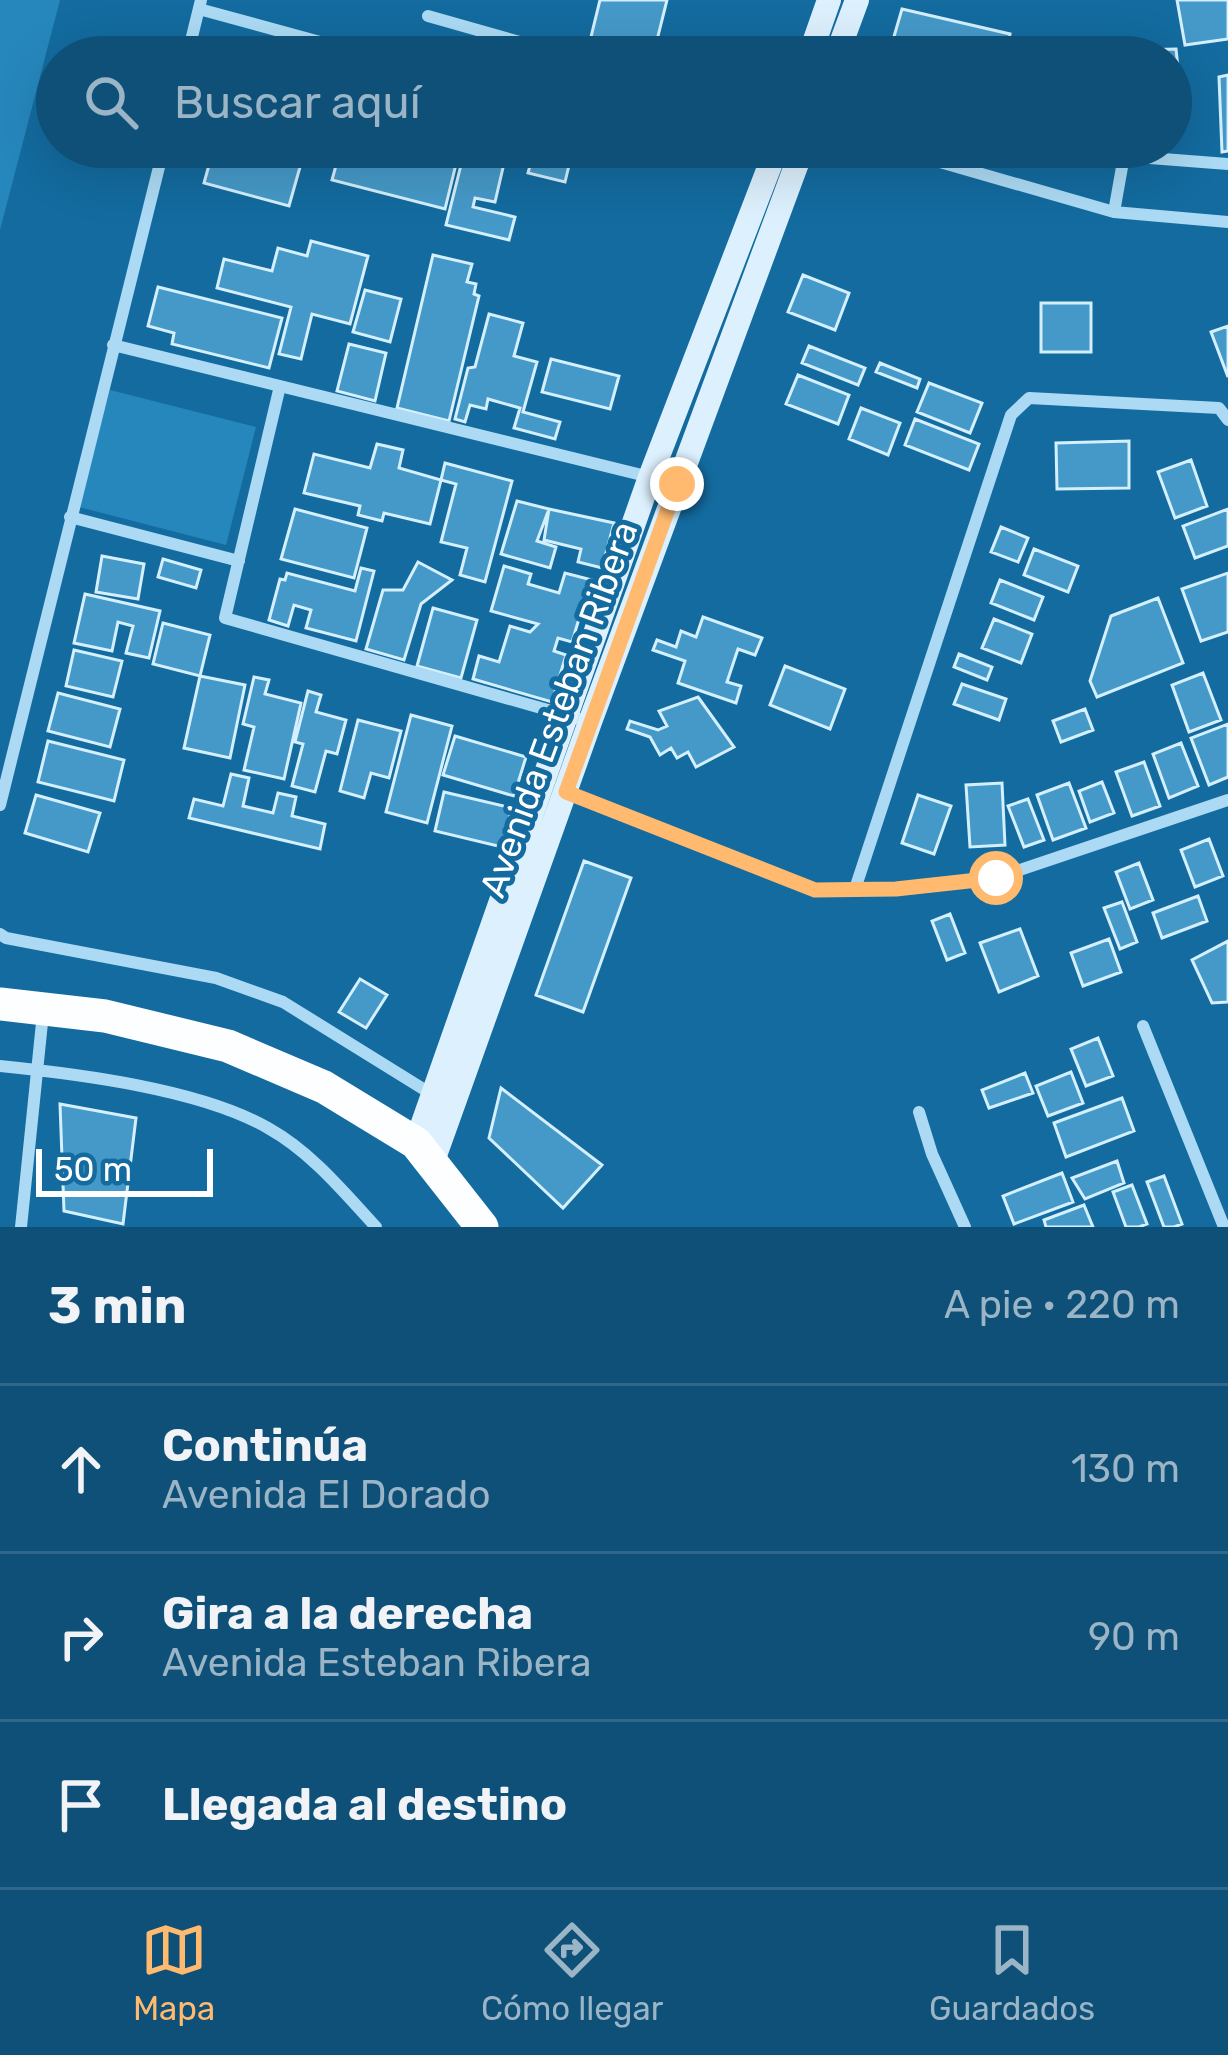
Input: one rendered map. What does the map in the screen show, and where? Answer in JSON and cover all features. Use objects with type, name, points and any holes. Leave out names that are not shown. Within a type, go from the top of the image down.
[{"type":"highway","points":[[0,1004],[105,1016],[228,1046],[324,1087],[425,1152],[482,1227]]},
{"type":"main road","points":[[817,36],[830,0]]},
{"type":"main road","points":[[843,36],[856,0]]},
{"type":"main road","name":"Avenida Esteban Ribera","points":[[425,1152],[566,792],[578,719],[650,477],[769,168]]},
{"type":"main road","name":"Avenida Esteban Ribera","points":[[425,1152],[433,1095],[578,719],[677,484],[795,168]]},
{"type":"street","points":[[192,36],[200,5],[304,36]]},
{"type":"street","points":[[428,16],[499,36]]},
{"type":"street","points":[[1192,161],[1228,164]]},
{"type":"street","points":[[0,805],[159,168]]},
{"type":"street","points":[[961,168],[1114,212],[1228,222]]},
{"type":"street","points":[[1114,212],[1122,168]]},
{"type":"street","points":[[113,344],[677,484]]},
{"type":"street","points":[[280,386],[225,618],[578,719]]},
{"type":"street","points":[[855,890],[1012,415],[1029,398],[1219,408],[1228,420]]},
{"type":"street","points":[[70,518],[239,561]]},
{"type":"street","points":[[566,792],[815,890],[996,878],[1228,800]]},
{"type":"street","points":[[0,934],[216,978],[283,1001],[433,1095]]},
{"type":"street","points":[[20,1227],[44,1009]]},
{"type":"street","points":[[1143,1026],[1224,1227]]},
{"type":"street","points":[[0,1066],[209,1101],[270,1129],[325,1171],[376,1227]]},
{"type":"street","points":[[919,1112],[965,1227]]},
{"type":"shaded area","points":[[0,0],[60,0],[51,36],[36,36],[36,92],[0,230]]},
{"type":"shaded area","points":[[110,390],[256,427],[226,545],[79,507]]},
{"type":"building","points":[[600,0],[667,0],[658,36],[591,36]]},
{"type":"building","points":[[1177,0],[1228,0],[1228,39],[1192,44],[1192,36],[1183,36]]},
{"type":"building","points":[[902,9],[1010,34],[1010,36],[894,36]]},
{"type":"building","points":[[1228,75],[1228,151],[1222,152],[1219,77]]},
{"type":"building","points":[[208,168],[300,168],[289,206],[204,183]]},
{"type":"building","points":[[335,168],[455,168],[445,209],[332,180]]},
{"type":"building","points":[[460,168],[503,168],[495,202],[475,198],[473,207],[515,217],[509,240],[446,225]]},
{"type":"building","points":[[529,168],[568,168],[565,182],[528,173]]},
{"type":"building","points":[[311,241],[368,256],[350,324],[312,314],[301,359],[279,354],[291,307],[217,288],[224,259],[272,271],[278,248],[307,256]]},
{"type":"building","points":[[433,255],[472,264],[467,282],[476,284],[474,294],[479,296],[449,421],[397,408]]},
{"type":"building","points":[[803,275],[849,293],[835,330],[788,312]]},
{"type":"building","points":[[158,287],[282,318],[269,368],[172,344],[174,333],[148,326]]},
{"type":"building","points":[[365,290],[401,299],[390,342],[353,332]]},
{"type":"building","points":[[1041,303],[1091,303],[1091,352],[1041,352]]},
{"type":"building","points":[[489,314],[523,323],[514,356],[537,362],[523,412],[560,422],[555,439],[514,428],[520,408],[488,399],[486,409],[470,405],[465,422],[455,419]]},
{"type":"building","points":[[1228,326],[1228,377],[1211,332]]},
{"type":"building","points":[[349,344],[386,353],[375,401],[337,391]]},
{"type":"building","points":[[809,346],[865,368],[858,385],[802,363]]},
{"type":"building","points":[[551,359],[619,376],[610,409],[542,392]]},
{"type":"building","points":[[880,363],[920,379],[917,388],[876,372]]},
{"type":"building","points":[[798,375],[849,395],[838,424],[786,404]]},
{"type":"building","points":[[929,383],[982,403],[970,433],[917,412]]},
{"type":"building","points":[[861,408],[900,423],[888,455],[849,439]]},
{"type":"building","points":[[915,419],[979,444],[969,470],[905,445]]},
{"type":"building","points":[[1129,441],[1129,488],[1057,489],[1056,443]]},
{"type":"building","points":[[377,444],[403,450],[399,468],[441,480],[430,524],[384,513],[382,521],[358,515],[360,506],[304,493],[314,454],[370,468]]},
{"type":"building","points":[[1191,460],[1207,506],[1175,518],[1158,472]]},
{"type":"building","points":[[445,463],[512,481],[485,582],[460,575],[467,548],[441,542],[456,484],[441,480]]},
{"type":"building","points":[[517,501],[549,509],[537,541],[556,547],[550,568],[501,554]]},
{"type":"building","points":[[295,509],[367,528],[354,578],[281,559]]},
{"type":"building","points":[[549,509],[614,523],[602,568],[578,562],[581,549],[544,540]]},
{"type":"building","points":[[1228,509],[1228,546],[1195,558],[1183,526]]},
{"type":"building","points":[[1001,527],[1028,538],[1018,562],[991,552]]},
{"type":"building","points":[[1034,549],[1078,566],[1068,592],[1024,575]]},
{"type":"building","points":[[102,556],[144,564],[138,599],[96,592]]},
{"type":"building","points":[[163,559],[201,570],[196,588],[158,577]]},
{"type":"building","points":[[418,562],[452,580],[421,604],[404,660],[366,649],[383,590],[403,590]]},
{"type":"building","points":[[504,566],[531,574],[528,584],[559,593],[565,573],[600,582],[596,599],[585,599],[572,642],[558,638],[554,651],[566,655],[552,702],[473,679],[479,656],[499,662],[510,626],[530,632],[538,624],[491,611]]},
{"type":"building","points":[[361,568],[374,571],[356,641],[306,628],[311,610],[294,605],[288,626],[269,620],[280,579],[285,580],[287,573],[355,591]]},
{"type":"building","points":[[1228,573],[1228,632],[1201,641],[1182,589]]},
{"type":"building","points":[[1000,580],[1043,597],[1034,620],[991,603]]},
{"type":"building","points":[[85,594],[160,611],[149,658],[126,653],[133,626],[118,622],[112,651],[74,643]]},
{"type":"building","points":[[1158,598],[1183,663],[1097,697],[1090,681],[1111,616]]},
{"type":"building","points":[[433,608],[477,620],[461,678],[417,666]]},
{"type":"building","points":[[703,617],[762,638],[755,655],[738,649],[727,682],[741,686],[736,703],[678,683],[685,661],[653,650],[657,640],[676,647],[681,631],[696,637]]},
{"type":"building","points":[[994,619],[1032,634],[1021,663],[982,648]]},
{"type":"building","points":[[163,623],[210,635],[200,676],[153,664]]},
{"type":"building","points":[[74,650],[122,661],[113,697],[66,686]]},
{"type":"building","points":[[959,654],[992,667],[987,680],[954,667]]},
{"type":"building","points":[[785,666],[845,689],[830,729],[770,705]]},
{"type":"building","points":[[1203,673],[1221,720],[1189,732],[1172,685]]},
{"type":"building","points":[[200,676],[245,685],[230,758],[184,748]]},
{"type":"building","points":[[254,677],[269,680],[265,694],[301,703],[284,779],[244,770],[254,727],[243,724]]},
{"type":"building","points":[[962,684],[1006,699],[999,720],[954,704]]},
{"type":"building","points":[[308,691],[321,695],[316,712],[346,720],[337,754],[326,751],[315,792],[292,786],[303,744],[295,742]]},
{"type":"building","points":[[58,693],[120,709],[110,747],[48,731]]},
{"type":"building","points":[[698,697],[734,747],[696,767],[688,752],[677,758],[671,748],[660,755],[650,737],[627,729],[630,721],[658,730],[667,726],[659,711]]},
{"type":"building","points":[[1085,709],[1093,730],[1061,742],[1053,721]]},
{"type":"building","points":[[411,715],[452,726],[427,823],[386,812]]},
{"type":"building","points":[[358,720],[401,731],[389,778],[371,773],[364,798],[340,791]]},
{"type":"building","points":[[1228,724],[1228,777],[1209,785],[1191,738]]},
{"type":"building","points":[[455,736],[526,757],[514,796],[443,775]]},
{"type":"building","points":[[48,741],[124,760],[114,801],[38,782]]},
{"type":"building","points":[[1181,743],[1198,786],[1169,798],[1153,754]]},
{"type":"building","points":[[1144,762],[1160,806],[1132,816],[1116,772]]},
{"type":"building","points":[[231,774],[249,778],[243,806],[273,813],[278,793],[296,797],[292,816],[325,824],[320,849],[189,818],[194,799],[223,806]]},
{"type":"building","points":[[1102,782],[1114,813],[1090,822],[1079,791]]},
{"type":"building","points":[[1002,783],[1005,845],[970,847],[966,785]]},
{"type":"building","points":[[1069,783],[1086,828],[1053,840],[1037,795]]},
{"type":"building","points":[[444,792],[512,808],[502,847],[435,831]]},
{"type":"building","points":[[36,795],[100,813],[88,852],[25,833]]},
{"type":"building","points":[[918,795],[951,806],[934,854],[902,843]]},
{"type":"building","points":[[1028,799],[1044,840],[1024,847],[1008,806]]},
{"type":"building","points":[[1209,839],[1223,876],[1195,887],[1181,850]]},
{"type":"building","points":[[584,861],[631,878],[583,1012],[536,995]]},
{"type":"building","points":[[1139,863],[1153,900],[1130,909],[1116,872]]},
{"type":"building","points":[[1198,896],[1207,921],[1162,938],[1153,913]]},
{"type":"building","points":[[1122,902],[1137,942],[1120,949],[1104,908]]},
{"type":"building","points":[[950,914],[965,953],[947,960],[932,921]]},
{"type":"building","points":[[1020,929],[1038,976],[999,992],[980,943]]},
{"type":"building","points":[[1109,939],[1121,972],[1083,986],[1071,953]]},
{"type":"building","points":[[1228,941],[1228,1002],[1212,1003],[1192,960]]},
{"type":"building","points":[[360,979],[387,995],[366,1028],[339,1012]]},
{"type":"building","points":[[1098,1038],[1113,1076],[1086,1086],[1071,1049]]},
{"type":"building","points":[[1071,1072],[1083,1103],[1048,1116],[1036,1086]]},
{"type":"building","points":[[1025,1073],[1033,1093],[989,1108],[982,1090]]},
{"type":"building","points":[[501,1088],[602,1165],[563,1208],[489,1138]]},
{"type":"building","points":[[1122,1098],[1134,1131],[1066,1157],[1054,1123]]},
{"type":"building","points":[[60,1104],[136,1118],[123,1224],[64,1211]]},
{"type":"building","points":[[1117,1161],[1124,1183],[1085,1199],[1072,1178]]},
{"type":"building","points":[[1062,1173],[1073,1202],[1014,1224],[1003,1196]]},
{"type":"building","points":[[1164,1176],[1182,1224],[1174,1227],[1164,1227],[1147,1182]]},
{"type":"building","points":[[1132,1185],[1147,1224],[1139,1227],[1126,1227],[1113,1192]]},
{"type":"building","points":[[1084,1205],[1093,1227],[1046,1227],[1044,1220]]},
{"type":"route","points":[[677,484],[566,792],[815,890],[896,889],[996,878]]}]
